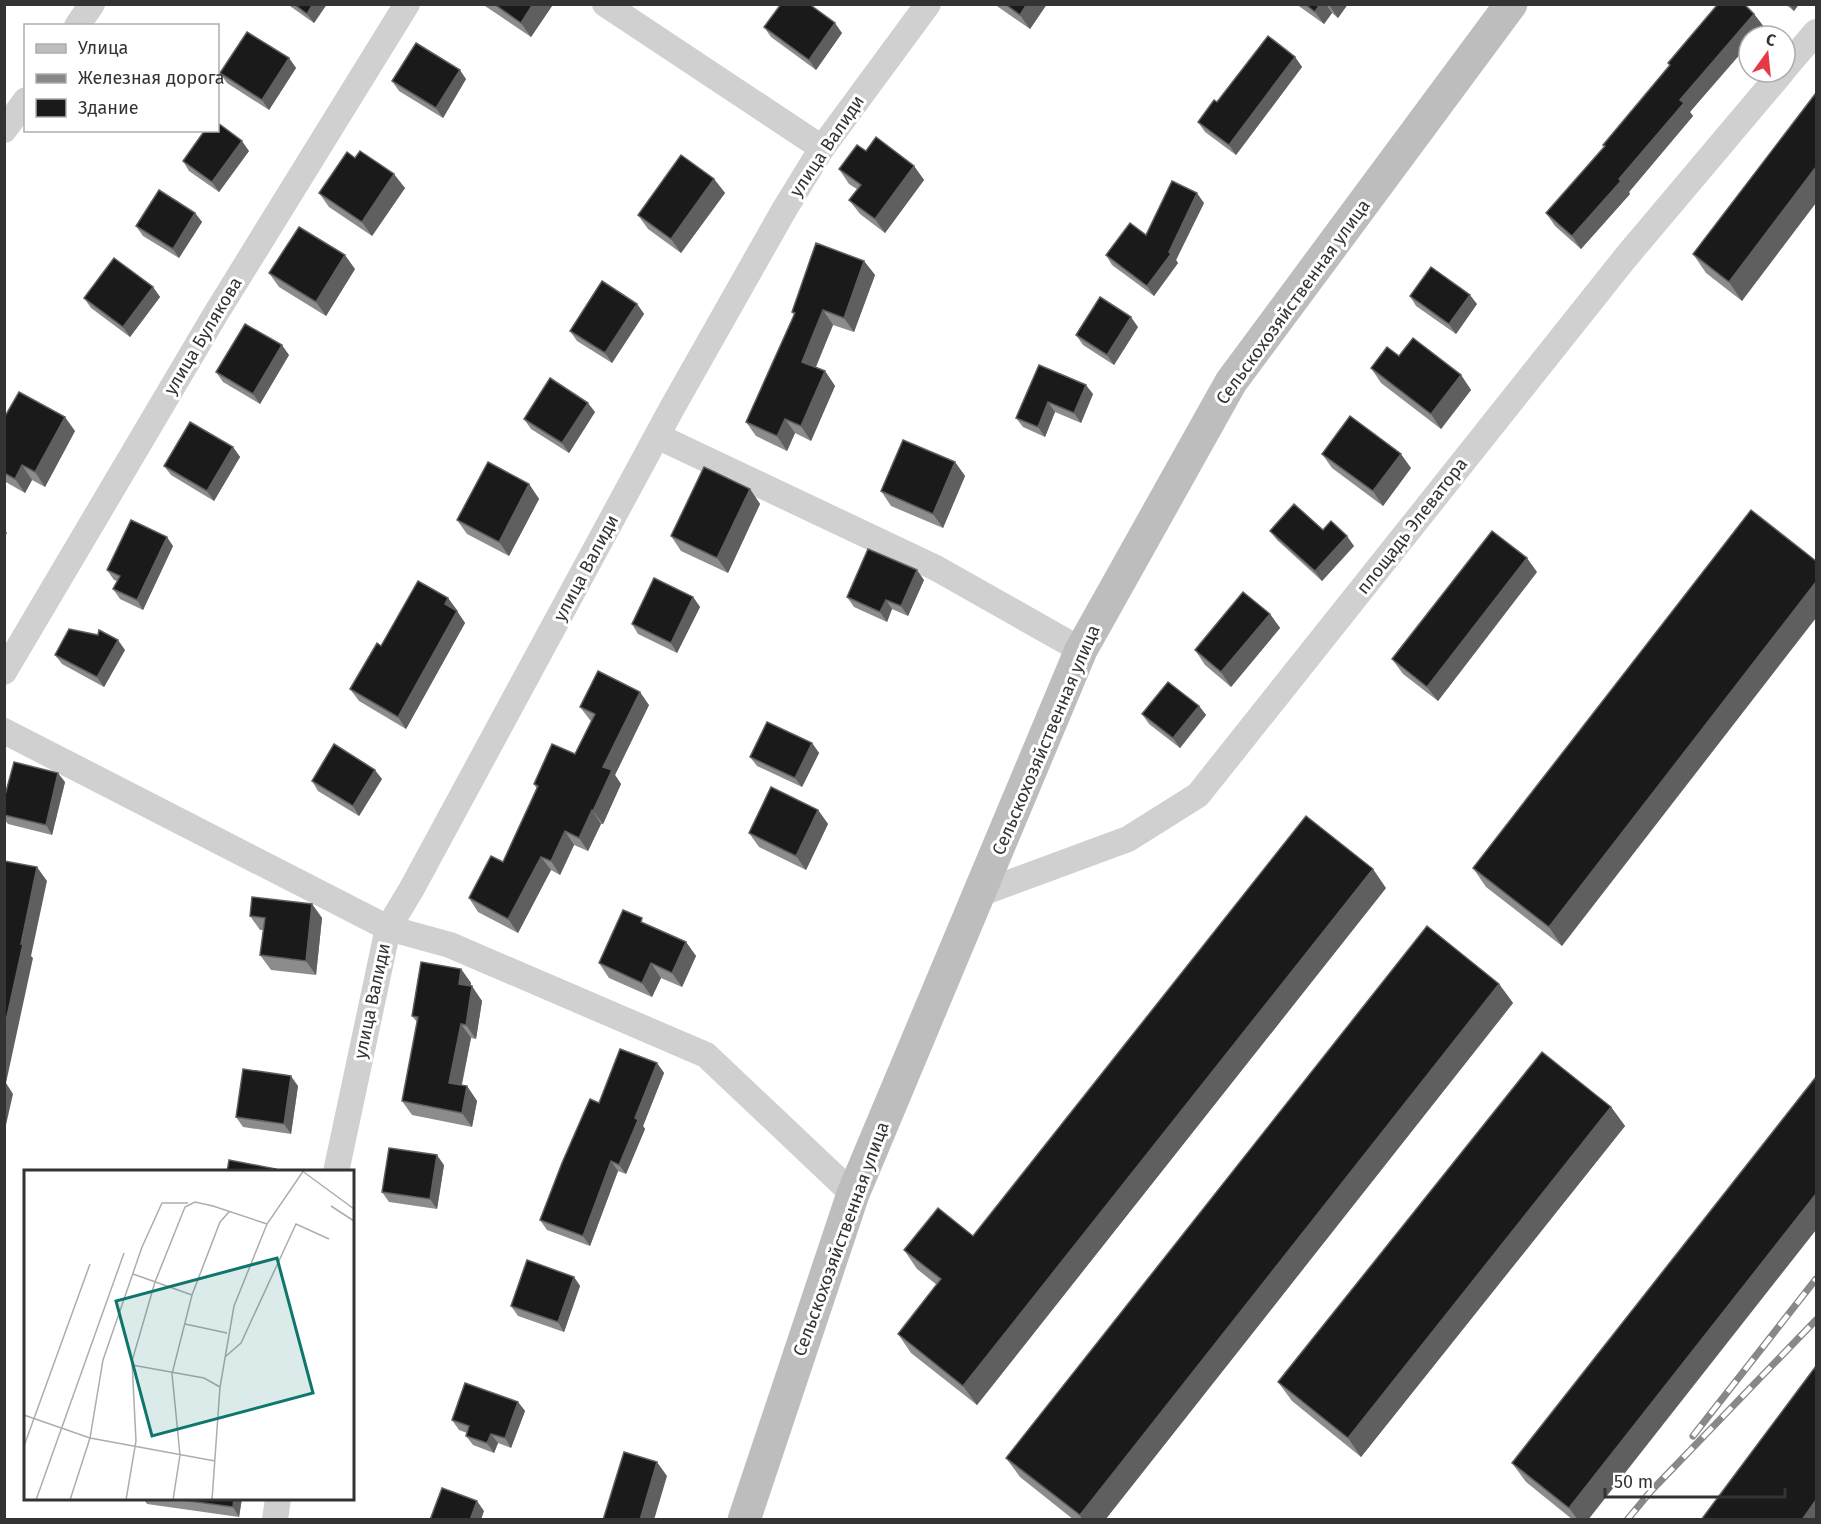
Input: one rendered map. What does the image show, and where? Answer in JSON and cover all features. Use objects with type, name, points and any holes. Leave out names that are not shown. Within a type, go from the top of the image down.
[{"type":"main road","name":"Сельскохозяйственная улица","points":[[744,1520],[853,1194],[1081,650],[1231,382],[1511,4]]},
{"type":"street","points":[[78,24],[92,4]]},
{"type":"street","name":"улица Булякова","points":[[4,672],[215,315],[407,4]]},
{"type":"street","points":[[605,4],[822,148]]},
{"type":"street","name":"улица Валиди","points":[[336,1170],[388,928],[411,890],[657,436],[784,210],[822,148],[928,4]]},
{"type":"street","points":[[1797,54],[1816,32]]},
{"type":"street","name":"площадь Элеватора","points":[[979,894],[1128,839],[1198,795],[1626,257],[1772,84]]},
{"type":"street","points":[[4,130],[24,103]]},
{"type":"street","points":[[657,436],[936,568],[1081,650]]},
{"type":"street","points":[[4,731],[388,928],[450,945],[706,1055],[853,1194]]},
{"type":"street","points":[[275,1520],[278,1500]]},
{"type":"building","points":[[294,4],[313,4],[307,14]]},
{"type":"building","points":[[494,4],[533,4],[521,23]]},
{"type":"building","points":[[781,4],[809,4],[835,23],[809,60],[764,27]]},
{"type":"building","points":[[1005,4],[1027,4],[1020,15]]},
{"type":"building","points":[[1305,4],[1320,4],[1315,12]]},
{"type":"building","points":[[1718,4],[1744,4],[1754,14],[1745,24],[1737,24],[1737,34],[1680,100],[1684,103],[1619,179],[1621,181],[1572,236],[1546,213],[1605,146],[1603,145],[1670,65],[1668,63]]},
{"type":"building","points":[[247,32],[289,58],[262,100],[220,73]]},
{"type":"building","points":[[1268,36],[1295,57],[1229,145],[1198,122],[1214,100],[1217,102]]},
{"type":"building","points":[[416,43],[460,70],[436,108],[392,81]]},
{"type":"building","points":[[1816,93],[1816,167],[1729,282],[1693,254]]},
{"type":"building","points":[[219,124],[242,141],[212,182],[183,161],[204,132],[219,132]]},
{"type":"building","points":[[876,137],[914,166],[875,219],[849,200],[861,185],[839,169],[857,145],[866,151]]},
{"type":"building","points":[[360,151],[394,174],[362,222],[319,193],[347,152],[355,158]]},
{"type":"building","points":[[681,155],[714,179],[671,239],[638,215]]},
{"type":"building","points":[[1172,181],[1197,193],[1169,252],[1171,254],[1147,286],[1106,255],[1130,223],[1146,235]]},
{"type":"building","points":[[159,190],[195,213],[173,249],[136,226]]},
{"type":"building","points":[[299,227],[345,255],[316,302],[269,273]]},
{"type":"building","points":[[816,243],[864,261],[844,318],[823,310],[802,362],[825,371],[801,426],[785,419],[777,436],[746,422],[795,313],[792,312]]},
{"type":"building","points":[[114,258],[153,287],[123,327],[84,298]]},
{"type":"building","points":[[1431,267],[1470,295],[1449,324],[1410,296]]},
{"type":"building","points":[[602,281],[637,304],[605,353],[570,331]]},
{"type":"building","points":[[1100,297],[1131,317],[1107,355],[1076,335]]},
{"type":"building","points":[[245,324],[282,345],[253,394],[216,372]]},
{"type":"building","points":[[1413,338],[1461,375],[1431,414],[1371,368],[1387,347],[1399,356]]},
{"type":"building","points":[[1039,365],[1086,385],[1074,413],[1048,402],[1038,427],[1016,418]]},
{"type":"building","points":[[550,378],[588,403],[562,443],[524,419]]},
{"type":"building","points":[[19,392],[65,417],[35,472],[22,465],[15,479],[4,473],[4,418]]},
{"type":"building","points":[[1350,416],[1401,454],[1373,491],[1322,454]]},
{"type":"building","points":[[190,422],[233,447],[207,491],[164,466]]},
{"type":"building","points":[[903,440],[955,462],[933,514],[881,491]]},
{"type":"building","points":[[488,462],[529,484],[499,542],[457,520]]},
{"type":"building","points":[[704,467],[750,489],[717,558],[671,536]]},
{"type":"building","points":[[1294,504],[1323,530],[1331,521],[1347,536],[1315,571],[1270,531]]},
{"type":"building","points":[[1751,510],[1816,561],[1816,582],[1549,927],[1473,868]]},
{"type":"building","points":[[131,520],[167,537],[137,600],[113,589],[120,576],[107,570]]},
{"type":"building","points":[[1492,531],[1527,558],[1427,687],[1392,659]]},
{"type":"building","points":[[868,549],[917,570],[901,606],[886,600],[880,612],[847,597]]},
{"type":"building","points":[[654,578],[693,597],[671,643],[632,624]]},
{"type":"building","points":[[418,581],[448,598],[445,604],[457,611],[398,717],[350,689],[377,643],[381,646]]},
{"type":"building","points":[[1243,592],[1270,614],[1221,672],[1195,650]]},
{"type":"building","points":[[69,629],[98,635],[99,630],[118,640],[97,677],[55,655]]},
{"type":"building","points":[[598,671],[640,692],[603,767],[612,770],[579,838],[565,831],[551,861],[541,857],[508,919],[469,898],[491,856],[503,862],[538,786],[534,784],[552,744],[575,754],[595,714],[580,707]]},
{"type":"building","points":[[1168,682],[1199,706],[1173,738],[1142,714]]},
{"type":"building","points":[[767,722],[812,743],[795,778],[750,757]]},
{"type":"building","points":[[334,744],[375,770],[353,806],[312,781]]},
{"type":"building","points":[[14,762],[58,773],[46,825],[4,815],[4,799]]},
{"type":"building","points":[[771,787],[818,810],[796,856],[749,833]]},
{"type":"building","points":[[1306,816],[1373,869],[963,1386],[898,1334],[941,1279],[904,1250],[938,1208],[973,1236]]},
{"type":"building","points":[[4,861],[37,867],[4,1030]]},
{"type":"building","points":[[252,897],[312,904],[306,961],[260,955],[265,918],[250,916]]},
{"type":"building","points":[[623,910],[642,918],[641,922],[686,942],[672,973],[651,963],[642,983],[599,963]]},
{"type":"building","points":[[1427,926],[1499,984],[1080,1515],[1006,1458]]},
{"type":"building","points":[[421,962],[461,969],[459,984],[472,986],[466,1025],[461,1024],[449,1083],[467,1086],[462,1113],[402,1101],[418,1017],[412,1016]]},
{"type":"building","points":[[620,1049],[657,1063],[635,1118],[638,1120],[619,1165],[611,1161],[583,1236],[540,1220],[590,1099],[599,1103]]},
{"type":"building","points":[[1542,1052],[1611,1107],[1348,1438],[1278,1382]]},
{"type":"building","points":[[243,1069],[291,1076],[284,1124],[236,1117]]},
{"type":"building","points":[[1816,1077],[1816,1194],[1569,1508],[1512,1463]]},
{"type":"building","points":[[389,1148],[437,1155],[430,1199],[382,1192]]},
{"type":"building","points":[[229,1160],[276,1169],[276,1170],[227,1170]]},
{"type":"building","points":[[527,1260],[574,1277],[558,1322],[511,1306]]},
{"type":"building","points":[[1816,1366],[1816,1500],[1802,1520],[1701,1520]]},
{"type":"building","points":[[465,1383],[518,1402],[505,1438],[491,1434],[487,1443],[466,1436],[469,1426],[452,1420]]},
{"type":"building","points":[[624,1452],[657,1462],[640,1520],[603,1520]]},
{"type":"building","points":[[442,1488],[477,1501],[470,1520],[430,1520]]},
{"type":"building","points":[[182,1500],[234,1500],[233,1507]]},
{"type":"railway","points":[[1693,1436],[1816,1279]]},
{"type":"railway","points":[[1627,1520],[1651,1491],[1816,1320]]}]
